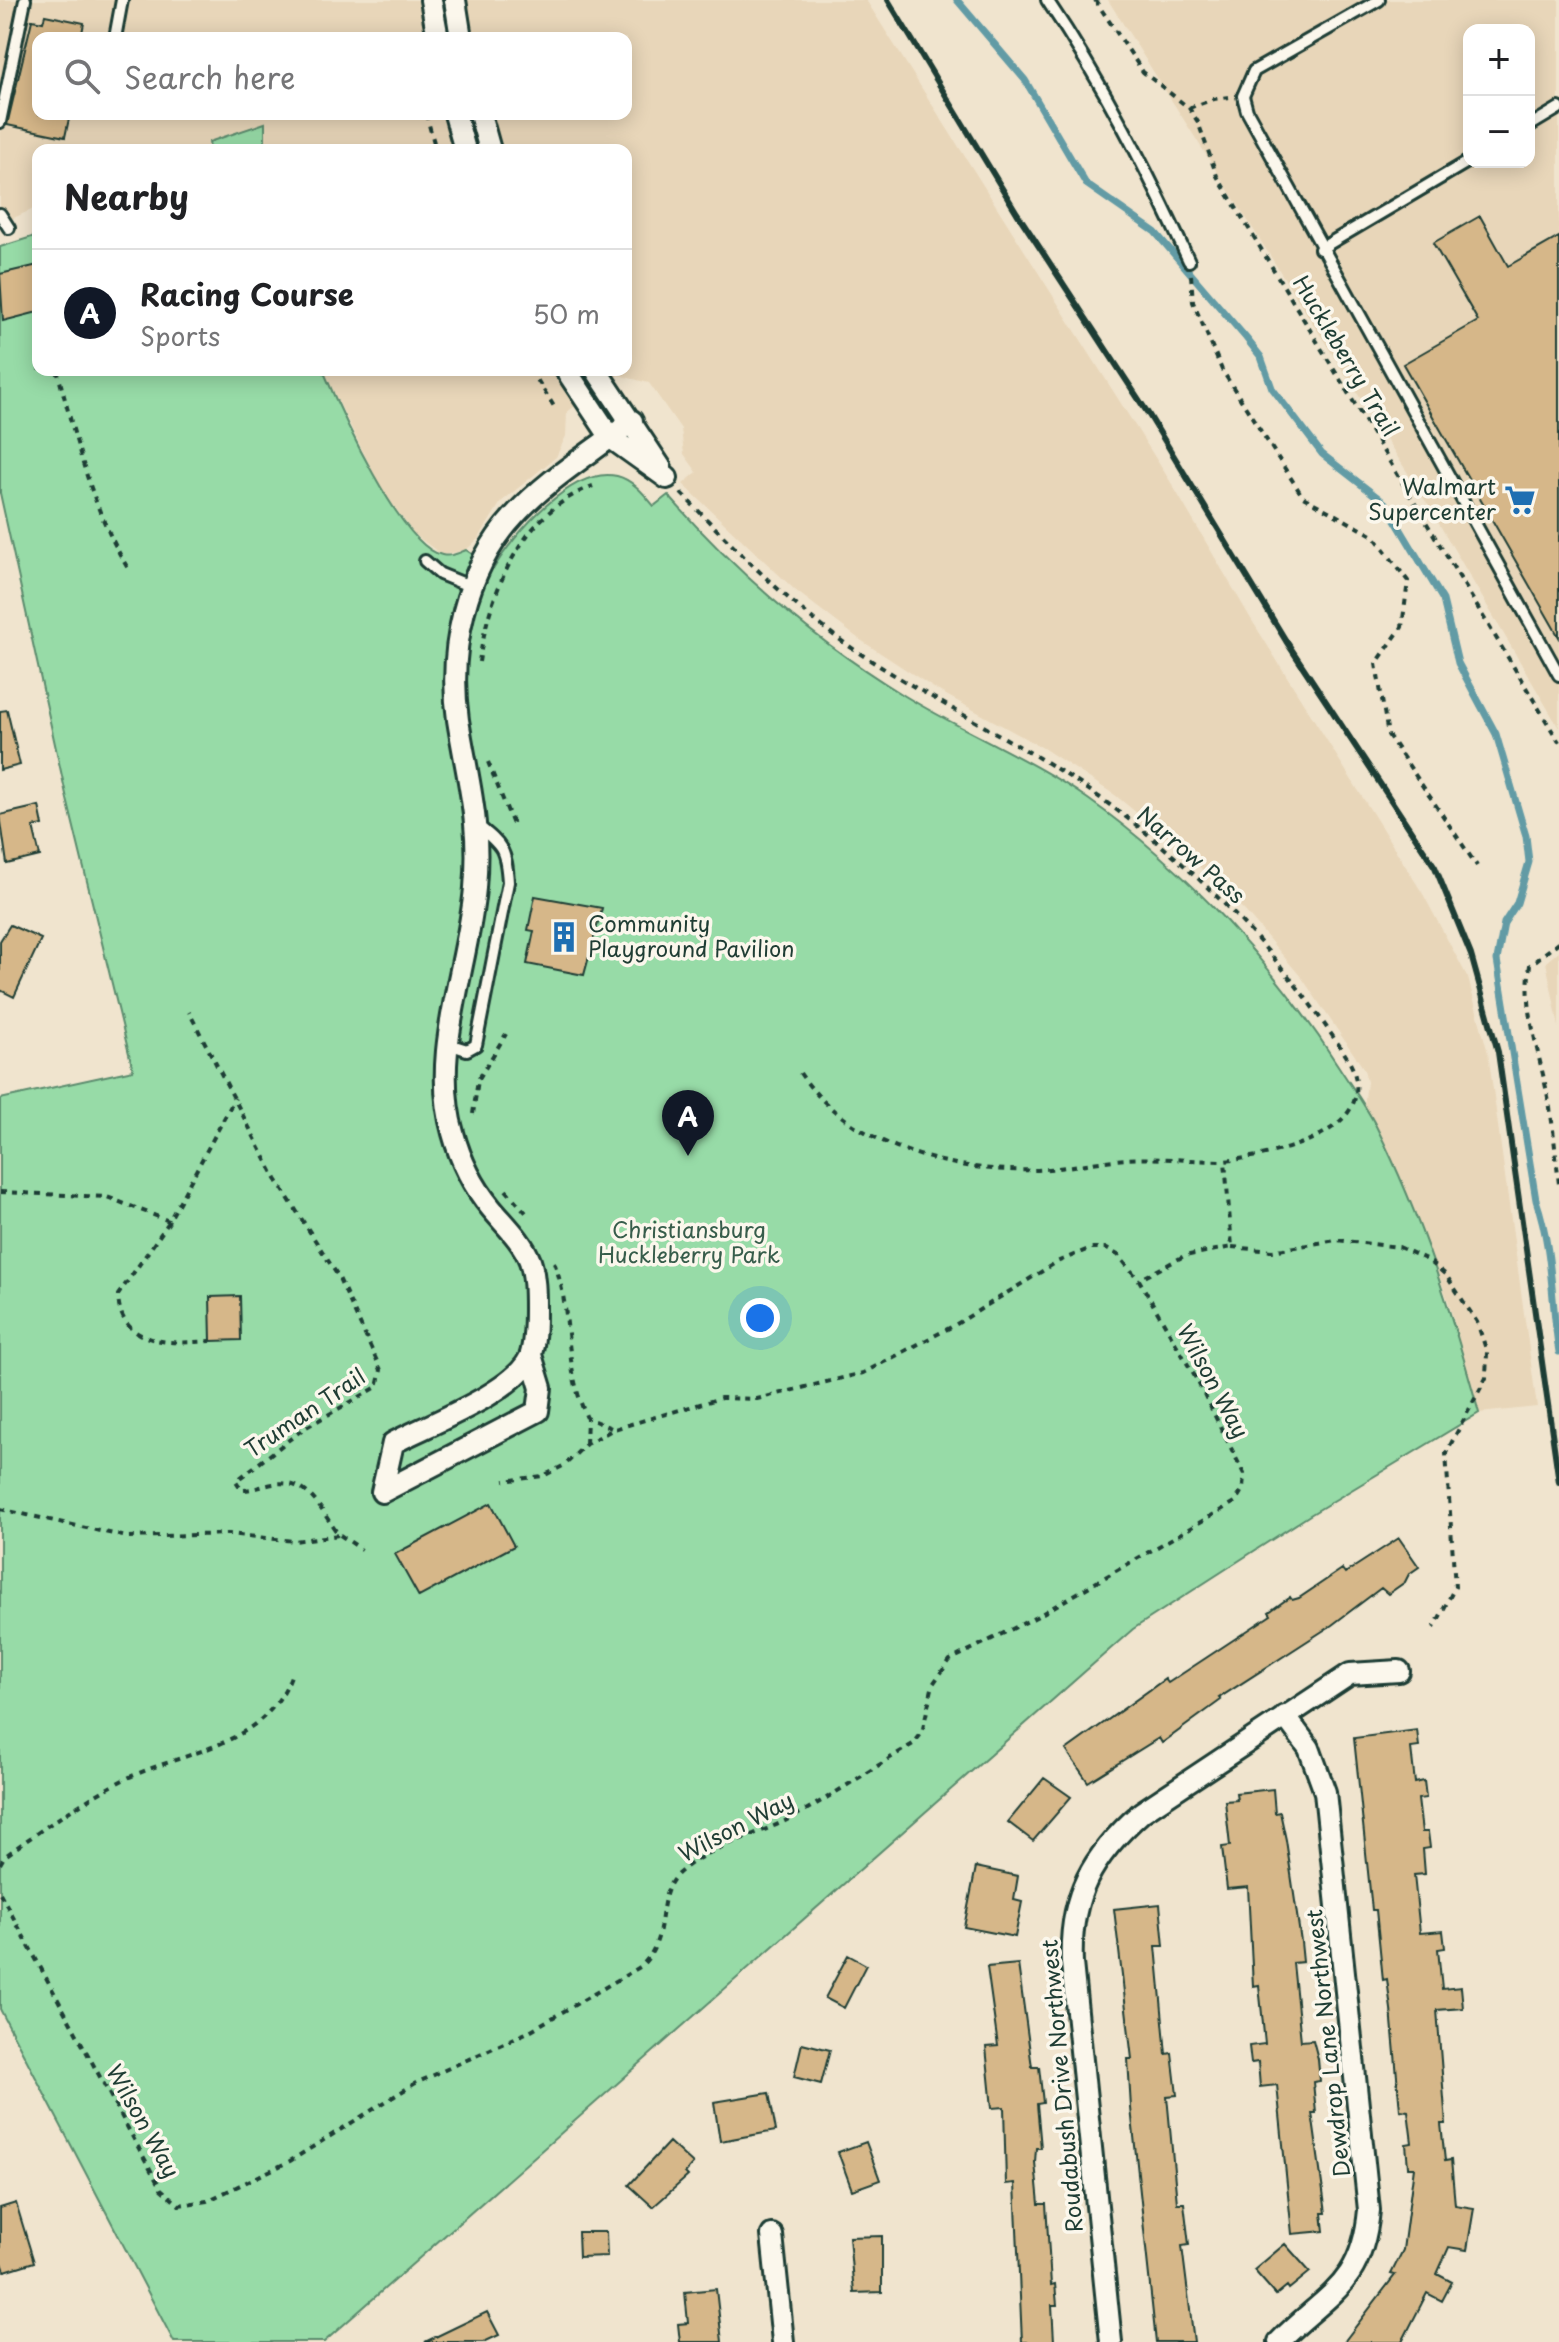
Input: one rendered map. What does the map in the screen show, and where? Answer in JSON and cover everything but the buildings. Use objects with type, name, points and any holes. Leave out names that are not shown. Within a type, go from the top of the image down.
[{"type":"street","points":[[431,0],[437,32]]},
{"type":"street","points":[[455,0],[460,32]]},
{"type":"street","points":[[457,120],[463,144]]},
{"type":"street","points":[[482,120],[488,144]]},
{"type":"street","points":[[570,376],[611,438],[667,478],[600,376]]},
{"type":"street","points":[[531,1355],[522,1371],[505,1384],[393,1443],[382,1492],[538,1411],[541,1388],[531,1355],[535,1290],[530,1260],[513,1232],[471,1178],[454,1138],[446,1100],[448,1044],[473,912],[478,826],[456,699],[460,632],[472,587],[493,543],[513,516],[537,493],[632,421]]},
{"type":"street","name":"Roudabush Drive Northwest","points":[[1111,2342],[1072,1963],[1071,1930],[1078,1897],[1115,1836],[1142,1812],[1350,1674],[1399,1671]]},
{"type":"street","name":"Dewdrop Lane Northwest","points":[[1279,2342],[1341,2288],[1361,2254],[1369,2210],[1325,1792],[1309,1748],[1285,1716]]},
{"type":"street","points":[[772,2235],[783,2342]]},
{"type":"lane","points":[[0,122],[25,0]]},
{"type":"lane","points":[[116,32],[122,0]]},
{"type":"lane","points":[[1047,0],[1083,54],[1141,156],[1189,261]]},
{"type":"lane","points":[[1379,0],[1254,71],[1243,96],[1247,111],[1320,249],[1559,675]]},
{"type":"lane","points":[[1535,122],[1559,108]]},
{"type":"lane","points":[[1320,249],[1463,165]]},
{"type":"lane","points":[[0,214],[9,228]]},
{"type":"lane","points":[[425,561],[440,574],[472,587]]},
{"type":"lane","points":[[448,1044],[467,1050],[476,1045],[508,882],[506,855],[499,842],[478,826]]},
{"type":"path","name":"Huckleberry Trail","points":[[1095,0],[1134,61],[1189,108],[1198,122],[1217,176],[1559,742]]},
{"type":"path","points":[[1189,108],[1214,99]]},
{"type":"path","points":[[428,120],[434,144]]},
{"type":"path","points":[[1189,261],[1193,302],[1222,370],[1303,497],[1374,536],[1408,581],[1402,627],[1376,664],[1388,735],[1477,866]]},
{"type":"path","points":[[59,376],[88,484],[109,538],[129,570]]},
{"type":"path","points":[[535,376],[555,408]]},
{"type":"path","points":[[479,664],[490,605],[515,552],[565,502],[593,486]]},
{"type":"path","name":"Narrow Pass","points":[[676,488],[762,576],[843,642],[924,696],[1098,796],[1175,857],[1242,922],[1302,993],[1351,1064],[1357,1082],[1354,1101],[1346,1115],[1292,1147],[1257,1158],[1225,1161],[1129,1159],[1009,1170],[947,1163],[865,1131],[817,1096],[800,1073]]},
{"type":"path","points":[[486,757],[514,827]]},
{"type":"path","points":[[1559,942],[1530,965],[1528,980],[1528,1001],[1550,1110],[1559,1184]]},
{"type":"path","points":[[189,1012],[199,1036],[235,1098],[169,1221],[118,1295],[122,1319],[128,1328],[150,1338],[211,1341]]},
{"type":"path","points":[[472,1111],[478,1080],[506,1034]]},
{"type":"path","name":"Truman Trail","points":[[235,1098],[287,1199],[338,1276],[382,1378],[377,1387],[326,1414],[240,1476],[238,1486],[251,1490],[274,1484],[303,1489],[316,1499],[339,1535]]},
{"type":"path","points":[[1225,1161],[1232,1247]]},
{"type":"path","points":[[0,1192],[107,1197],[169,1221]]},
{"type":"path","points":[[504,1481],[543,1476],[565,1465],[586,1444],[614,1429],[721,1398],[757,1399],[863,1373],[955,1325],[1057,1262],[1091,1248],[1105,1248],[1118,1255],[1139,1280],[1184,1256],[1232,1247],[1272,1251],[1336,1240],[1399,1247],[1428,1260],[1446,1275],[1477,1322],[1487,1352],[1486,1378],[1446,1453],[1455,1587],[1434,1628]]},
{"type":"path","name":"Wilson Way","points":[[0,1893],[169,2199],[179,2205],[207,2201],[290,2161],[414,2084],[526,2033],[640,1967],[654,1954],[663,1905],[676,1876],[695,1862],[794,1816],[913,1744],[922,1733],[933,1684],[950,1660],[1036,1617],[1235,1502],[1243,1489],[1244,1474],[1198,1382],[1139,1280]]},
{"type":"path","points":[[586,1444],[587,1418]]},
{"type":"path","points":[[0,1509],[127,1537],[229,1534],[294,1541],[339,1535],[361,1549]]},
{"type":"path","points":[[0,1864],[25,1841],[85,1800],[156,1764],[224,1745],[251,1729],[276,1706],[292,1673]]},
{"type":"shaded area","points":[[0,0],[866,0],[1170,481],[1251,619],[1423,894],[1468,978],[1488,1053],[1537,1407],[1479,1413],[1449,1303],[1413,1207],[1364,1107],[1367,1082],[1364,1069],[1302,978],[1245,911],[1183,851],[1115,795],[1043,748],[937,690],[859,639],[795,590],[683,484],[697,472],[684,454],[681,429],[649,383],[622,376],[632,376],[632,144],[265,144],[265,124],[210,144],[32,144],[32,210],[0,224]]},
{"type":"shaded area","points":[[1108,0],[1559,0],[1559,728],[1428,505]]},
{"type":"shaded area","points":[[326,376],[617,376],[567,412],[566,436],[556,457],[501,502],[479,538],[466,550],[442,555],[414,534],[381,488]]},
{"type":"shaded area","points":[[1559,951],[1559,1027],[1546,962]]},
{"type":"green space","points":[[265,123],[265,144],[209,142]]},
{"type":"green space","name":"Christiansburg Huckleberry Park","points":[[32,237],[32,376],[326,376],[373,474],[408,528],[426,546],[442,555],[466,550],[494,568],[530,521],[582,481],[600,476],[623,478],[638,488],[654,506],[668,495],[750,579],[840,652],[927,709],[1066,785],[1125,827],[1194,888],[1257,956],[1313,1029],[1368,1111],[1422,1231],[1479,1413],[1310,1515],[1133,1629],[324,2342],[174,2342],[0,2009],[0,1099],[133,1070],[67,799],[0,493],[0,247]]},
{"type":"waterway","points":[[957,0],[1025,80],[1086,184],[1155,232],[1261,357],[1272,388],[1322,454],[1385,503],[1443,600],[1458,663],[1496,734],[1526,836],[1529,862],[1517,903],[1504,923],[1497,960],[1536,1200],[1549,1256],[1559,1352]]},
{"type":"railway","points":[[888,0],[1017,213],[1149,415],[1286,641],[1435,867],[1471,955],[1498,1052],[1559,1482]]},
{"type":"place","name":"Walmart Supercenter","points":[[1520,500]]},
{"type":"place","name":"Community Playground Pavilion","points":[[564,937]]},
{"type":"place","name":"Racing Course","points":[[688,1156]]}]
